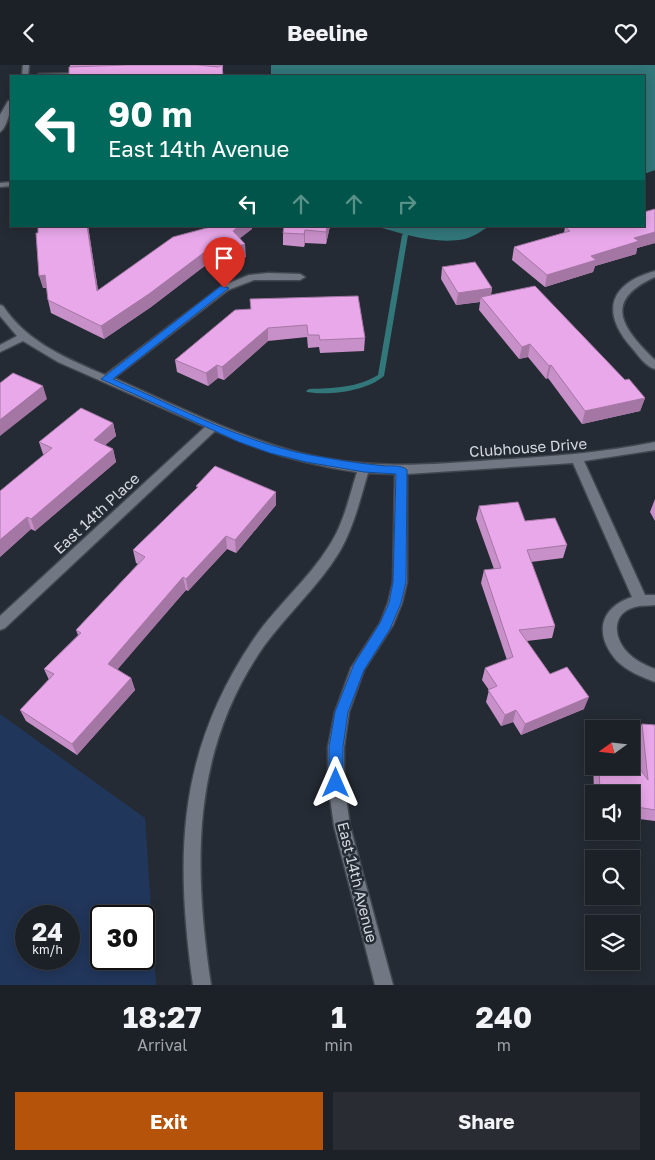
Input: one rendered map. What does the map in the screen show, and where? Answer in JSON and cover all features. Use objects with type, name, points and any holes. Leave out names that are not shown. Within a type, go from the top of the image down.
[{"type":"street","points":[[64,75],[90,74]]},
{"type":"street","points":[[0,130],[2,115],[10,104]]},
{"type":"street","points":[[655,274],[639,281],[624,291],[617,308],[617,316],[623,331],[634,346],[655,366]]},
{"type":"street","points":[[106,379],[224,288],[252,277],[268,275],[300,277]]},
{"type":"street","points":[[0,308],[15,329],[37,346],[62,360],[213,426],[273,450],[306,459],[364,468],[402,470]]},
{"type":"street","points":[[0,349],[24,336]]},
{"type":"street","name":"East 14th Place","points":[[0,624],[213,426]]},
{"type":"street","name":"Clubhouse Drive","points":[[402,470],[577,459],[624,453],[655,446]]},
{"type":"street","points":[[577,459],[640,599]]},
{"type":"street","points":[[202,985],[194,936],[190,879],[191,831],[198,783],[214,725],[236,677],[255,649],[326,561],[343,532],[364,468]]},
{"type":"street","name":"East 14th Avenue","points":[[384,985],[342,826],[336,783],[336,747],[342,712],[358,668],[386,625],[395,603],[400,582],[402,470]]},
{"type":"street","points":[[655,600],[640,599],[625,604],[615,612],[609,624],[610,640],[619,654],[633,667],[655,676]]},
{"type":"shaded area","points":[[271,65],[655,65],[655,170],[645,174],[645,75],[271,75]]},
{"type":"shaded area","points":[[379,227],[488,227],[465,239],[442,241]]},
{"type":"shaded area","points":[[0,714],[145,818],[151,905],[90,905],[90,970],[155,970],[156,985],[0,985]]},
{"type":"building","points":[[198,65],[218,67],[222,65],[223,75],[69,75],[69,67]]},
{"type":"building","points":[[655,209],[655,232],[634,238],[639,241],[591,256],[596,260],[547,275],[514,247],[570,231],[565,227],[645,227],[645,212]]},
{"type":"building","points":[[38,227],[87,227],[97,291],[173,237],[210,227],[238,227],[233,231],[245,244],[219,252],[214,245],[149,294],[101,326],[48,300],[45,275],[39,276],[36,233],[38,233]]},
{"type":"building","points":[[284,227],[327,227],[326,232],[305,230],[304,234],[283,233]]},
{"type":"building","points":[[475,262],[492,288],[458,293],[442,267]]},
{"type":"building","points":[[535,286],[625,380],[629,379],[645,398],[585,411],[551,365],[549,366],[530,344],[522,347],[481,297]]},
{"type":"building","points":[[358,296],[365,338],[320,340],[319,335],[308,335],[307,325],[268,328],[222,367],[217,365],[206,373],[175,360],[235,310],[251,309],[250,299]]},
{"type":"building","points":[[13,373],[43,386],[0,420],[0,383]]},
{"type":"building","points":[[81,408],[113,423],[94,440],[113,449],[31,519],[27,517],[0,540],[0,491],[52,448],[39,442]]},
{"type":"building","points":[[215,466],[276,492],[235,540],[226,536],[186,579],[183,577],[108,664],[131,678],[72,744],[20,710],[54,674],[44,669],[81,633],[76,630],[145,557],[133,550],[198,487],[196,486]]},
{"type":"building","points":[[518,502],[525,521],[555,518],[567,545],[527,550],[555,626],[519,630],[550,674],[567,667],[589,697],[525,724],[516,710],[505,715],[488,690],[497,686],[485,668],[513,657],[484,570],[501,568],[479,506]]},
{"type":"building","points":[[642,724],[655,725],[655,810],[640,808],[640,785],[600,785],[599,775],[640,775],[640,769],[648,780]]},
{"type":"waterway","points":[[309,391],[356,387],[381,376],[405,235]]},
{"type":"route","points":[[224,288],[106,379],[243,439],[273,450],[306,459],[364,468],[402,470],[400,582],[395,603],[386,625],[358,668],[342,712],[336,747],[336,783]]}]
